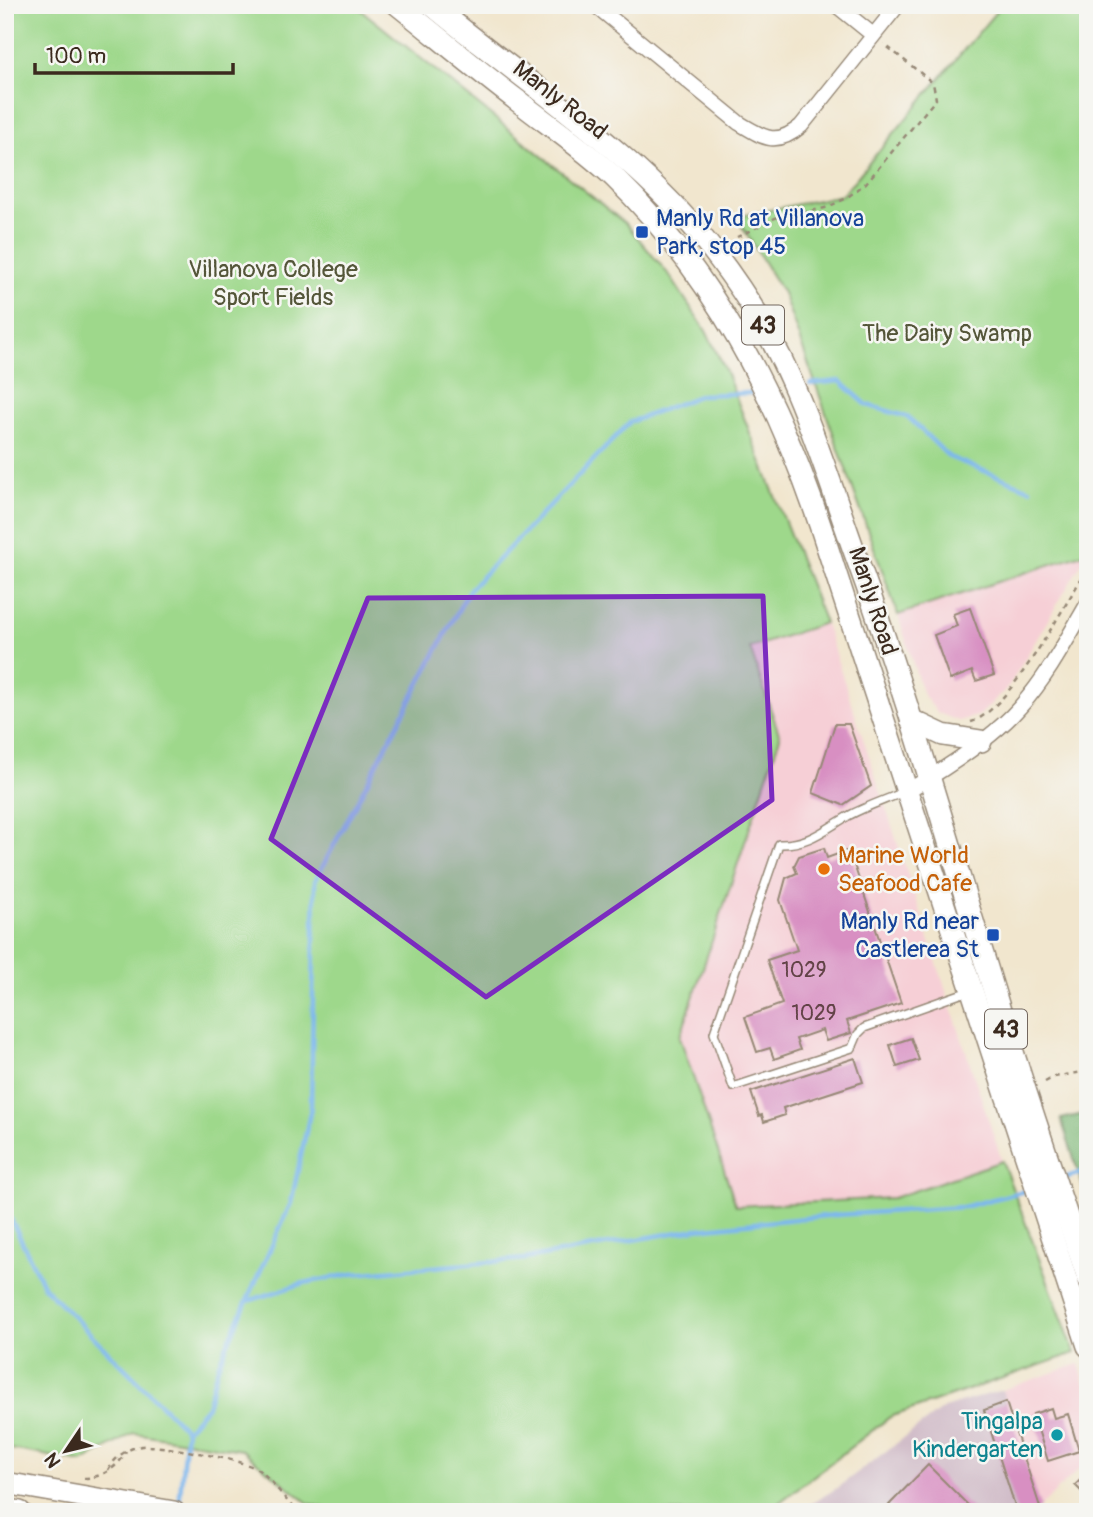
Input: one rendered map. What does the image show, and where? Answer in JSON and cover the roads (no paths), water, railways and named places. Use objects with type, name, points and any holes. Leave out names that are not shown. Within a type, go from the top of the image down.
[{"type":"main road","name":"Manly Road","points":[[398,5],[611,175],[661,226],[707,287],[756,369],[803,473],[1088,1346]]},
{"type":"main road","name":"Manly Road","points":[[432,5],[619,153],[654,185],[707,243],[746,296],[778,354],[799,400],[884,634],[1000,1009],[1088,1278]]},
{"type":"main road","points":[[911,720],[943,735],[981,741]]},
{"type":"main road","points":[[5,1483],[174,1512]]},
{"type":"main road","points":[[5,1509],[20,1512]]},
{"type":"street","points":[[595,5],[739,123],[762,137],[773,139],[788,137],[801,126],[898,5]]},
{"type":"street","points":[[836,5],[873,35]]},
{"type":"street","points":[[907,791],[930,778],[981,741],[1021,706],[1042,679],[1088,603]]},
{"type":"lane","points":[[907,791],[850,815],[810,840],[779,844],[714,1033],[733,1087],[852,1048],[864,1028],[972,990]]},
{"type":"waterway","points":[[810,384],[840,381],[867,405],[908,417],[949,457],[1030,489]]},
{"type":"waterway","points":[[186,1430],[207,1406],[219,1363],[291,1203],[311,1108],[315,881],[469,590],[630,422],[701,395],[751,393]]},
{"type":"waterway","points":[[1062,1179],[1088,1170]]},
{"type":"waterway","points":[[248,1301],[304,1283],[352,1274],[525,1259],[696,1229],[836,1215],[963,1207],[1028,1190]]},
{"type":"waterway","points":[[5,1207],[44,1287],[186,1430]]},
{"type":"waterway","points":[[179,1506],[186,1430]]},
{"type":"place","name":"Manly Rd at Villanova Park, stop 45","points":[[642,232]]},
{"type":"place","name":"Marine World Seafood Cafe","points":[[824,869]]},
{"type":"place","name":"Manly Rd near Castlerea St","points":[[993,935]]},
{"type":"place","name":"Tingalpa Kindergarten","points":[[1057,1435]]},
{"type":"park label","name":"Villanova College Sport Fields","points":[[273,283]]},
{"type":"park label","name":"The Dairy Swamp","points":[[947,333]]}]
